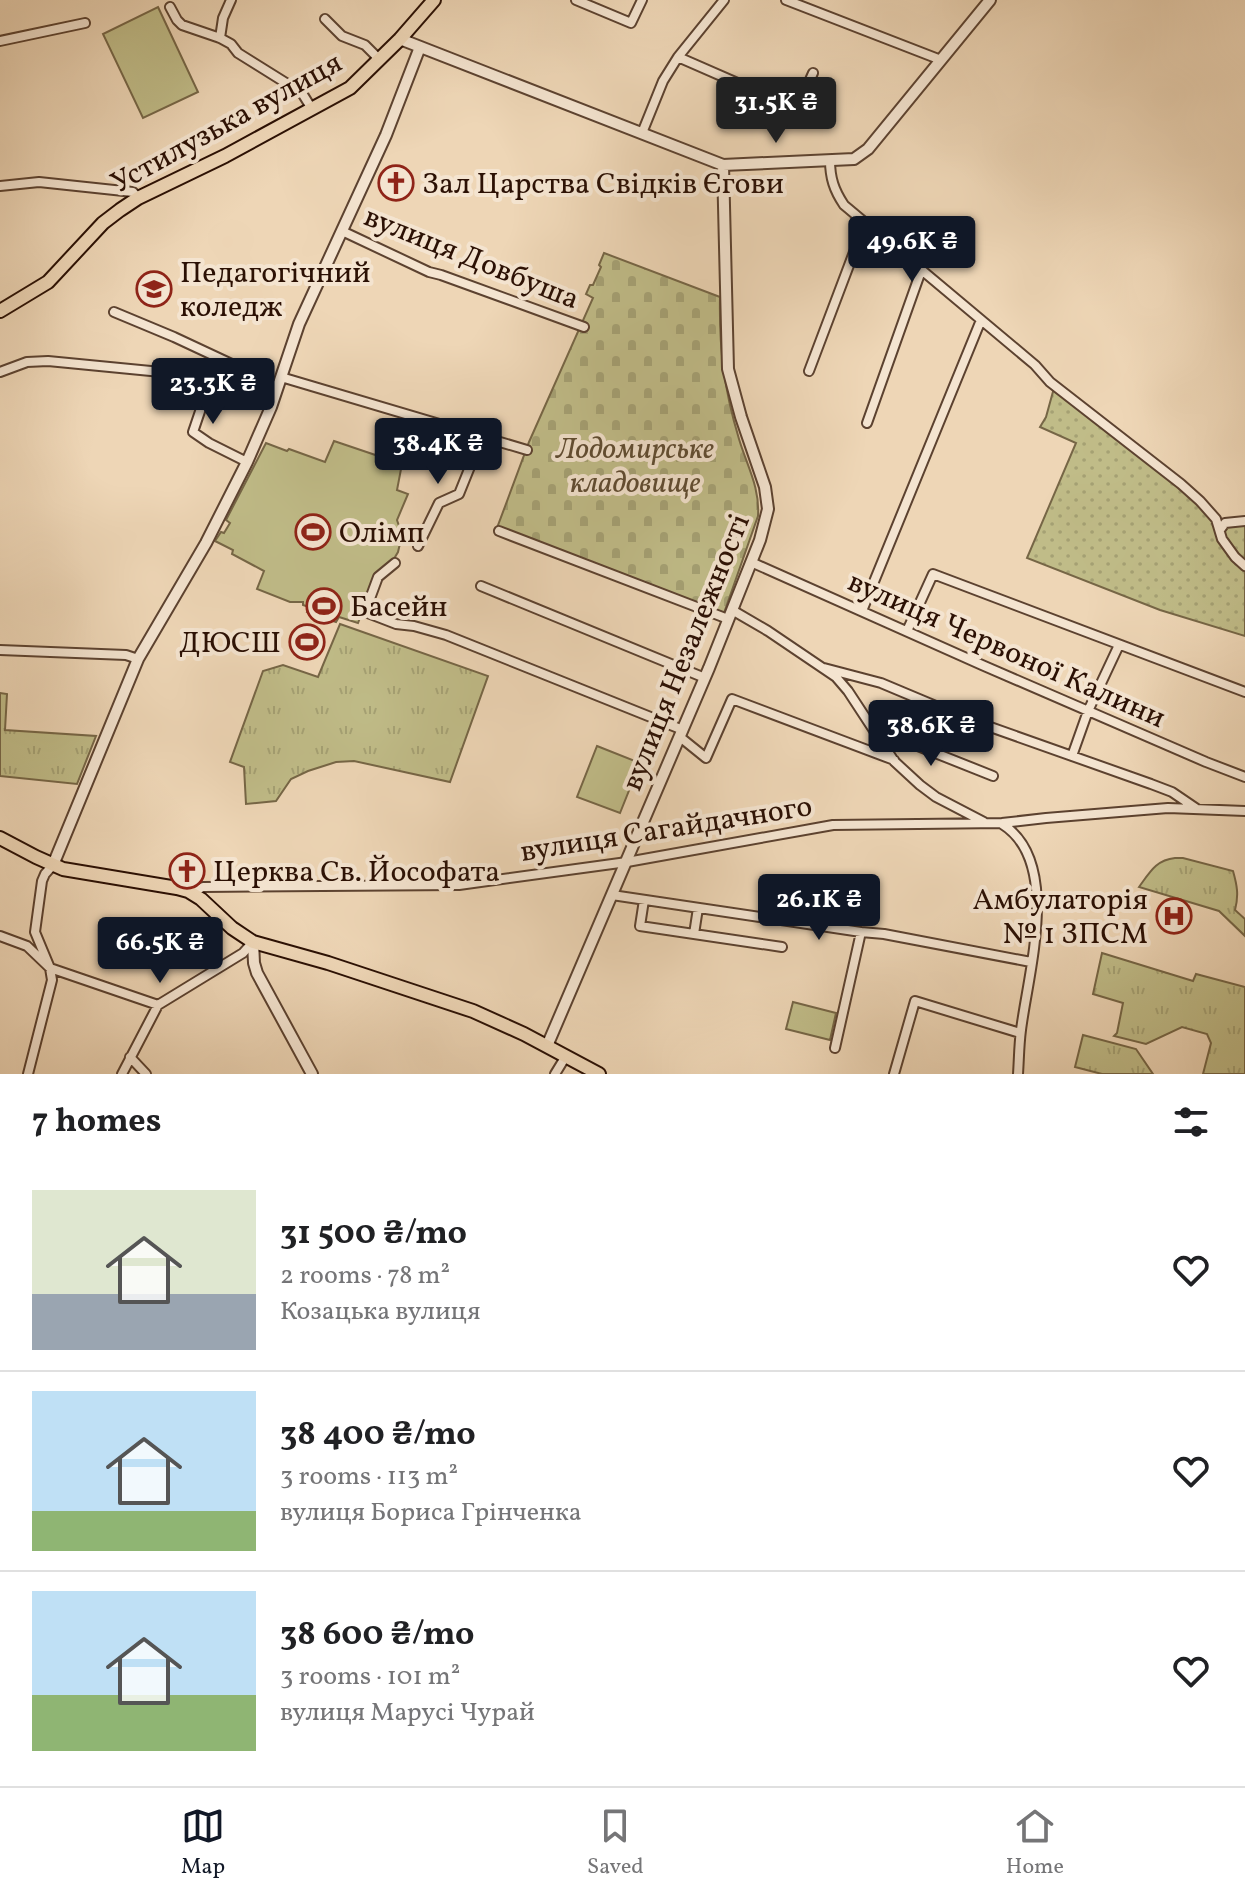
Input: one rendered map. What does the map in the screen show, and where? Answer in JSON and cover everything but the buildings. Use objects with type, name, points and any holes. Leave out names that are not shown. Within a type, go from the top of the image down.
[{"type":"main road","name":"Устилузька вулиця","points":[[0,311],[48,282],[103,223],[138,198],[225,156],[350,88],[434,0]]},
{"type":"main road","points":[[0,838],[53,865],[75,872],[177,888],[194,895],[253,942],[328,963],[473,1011],[599,1074]]},
{"type":"street","points":[[220,38],[223,18],[231,0]]},
{"type":"street","points":[[576,0],[631,23],[642,0]]},
{"type":"street","points":[[642,133],[663,81],[678,57],[724,0]]},
{"type":"street","points":[[786,0],[941,60]]},
{"type":"street","points":[[400,39],[723,165],[854,159],[868,149],[990,0]]},
{"type":"street","points":[[170,7],[182,25],[231,44],[238,53],[302,93],[312,109]]},
{"type":"street","points":[[325,19],[342,36],[365,45],[380,60]]},
{"type":"street","points":[[0,41],[85,23]]},
{"type":"street","points":[[27,946],[35,932],[42,881],[53,865],[138,659],[206,543],[247,462],[271,407],[299,324],[386,135],[420,47]]},
{"type":"street","points":[[678,57],[797,109],[813,73]]},
{"type":"street","points":[[830,160],[832,184],[844,205],[1035,365],[1050,382],[1200,501],[1216,519],[1222,539],[1245,566]]},
{"type":"street","name":"вулиця Незалежності","points":[[547,1046],[705,678],[760,540],[768,509],[765,487],[728,369],[723,165]]},
{"type":"street","points":[[0,186],[39,182],[133,192],[138,198]]},
{"type":"street","points":[[809,371],[865,223]]},
{"type":"street","name":"вулиця Довбуша","points":[[342,231],[429,272],[584,327]]},
{"type":"street","points":[[867,423],[921,271]]},
{"type":"street","points":[[114,312],[279,381],[527,450]]},
{"type":"street","points":[[862,611],[981,320]]},
{"type":"street","points":[[0,372],[27,362],[48,361],[279,381]]},
{"type":"street","points":[[212,376],[193,432],[247,462]]},
{"type":"street","points":[[418,546],[439,503],[459,494],[482,437]]},
{"type":"street","points":[[1220,530],[1225,523],[1245,521]]},
{"type":"street","points":[[499,531],[730,615],[824,668],[848,691],[894,761],[936,797],[985,823]]},
{"type":"street","name":"вулиця Червоної Калини","points":[[751,562],[1245,777]]},
{"type":"street","points":[[395,563],[378,577],[365,612],[396,624],[446,635],[681,733],[706,758],[732,699],[894,761]]},
{"type":"street","points":[[907,631],[933,574],[1245,692]]},
{"type":"street","points":[[481,586],[705,678]]},
{"type":"street","points":[[1072,756],[1088,711],[1119,645]]},
{"type":"street","points":[[0,650],[126,655],[138,659]]},
{"type":"street","points":[[824,668],[881,683],[962,717],[1172,792],[1198,810]]},
{"type":"street","points":[[876,734],[900,739],[993,776]]},
{"type":"street","name":"вулиця Сагайдачного","points":[[194,895],[199,889],[212,887],[459,885],[627,862],[833,825],[1002,823],[1168,808],[1245,813]]},
{"type":"street","points":[[1018,1074],[1020,1033],[1038,901],[1033,871],[1019,830],[1024,821]]},
{"type":"street","points":[[1002,823],[1022,841]]},
{"type":"street","points":[[612,895],[884,934],[1031,962]]},
{"type":"street","points":[[644,900],[640,926],[782,947]]},
{"type":"street","points":[[694,934],[698,908]]},
{"type":"street","points":[[28,1074],[52,980],[35,932]]},
{"type":"street","points":[[835,1048],[861,932]]},
{"type":"street","points":[[0,936],[27,946],[50,968],[158,1005]]},
{"type":"street","points":[[122,1074],[158,1005],[243,953],[253,942]]},
{"type":"street","points":[[253,942],[257,973],[312,1074]]},
{"type":"street","points":[[894,1074],[915,1001],[1020,1033]]},
{"type":"street","points":[[555,1074],[566,1056]]},
{"type":"street","points":[[130,1057],[146,1074]]},
{"type":"green space","points":[[158,7],[198,92],[143,118],[103,34]]},
{"type":"green space","name":"Лодомирське кладовище","points":[[604,253],[720,297],[720,334],[726,386],[758,505],[758,516],[724,613],[497,528],[529,442],[593,298],[586,294],[601,267]]},
{"type":"green space","points":[[1054,388],[1194,498],[1224,529],[1226,524],[1245,522],[1245,636],[1160,610],[1027,558],[1076,443],[1040,427]]},
{"type":"green space","name":"Олімп","points":[[334,441],[402,464],[397,490],[408,494],[397,520],[402,535],[398,552],[392,562],[376,575],[358,623],[339,617],[336,622],[307,612],[309,607],[303,602],[290,602],[257,589],[264,571],[215,541],[230,523],[226,520],[266,443],[325,462]]},
{"type":"green space","points":[[340,624],[488,676],[450,782],[354,761],[336,762],[291,779],[276,801],[246,804],[244,767],[230,762],[263,671],[283,665],[318,677]]},
{"type":"green space","points":[[0,693],[7,694],[5,730],[96,736],[77,784],[0,776]]},
{"type":"green space","points":[[597,746],[640,763],[620,813],[577,797]]},
{"type":"green space","points":[[1175,858],[1233,871],[1237,890],[1235,910],[1245,919],[1245,936],[1219,911],[1139,887],[1158,864]]},
{"type":"green space","points":[[1102,953],[1193,981],[1196,974],[1245,987],[1245,1074],[1203,1074],[1211,1043],[1207,1034],[1182,1027],[1146,1044],[1114,1036],[1123,1003],[1093,994]]},
{"type":"green space","points":[[793,1002],[836,1013],[830,1040],[786,1029]]},
{"type":"green space","points":[[1083,1035],[1136,1049],[1153,1074],[1102,1074],[1075,1067]]},
{"type":"place","name":"Зал Царства Свідків Єгови","points":[[396,183]]},
{"type":"place","name":"Педагогічний коледж","points":[[154,289]]},
{"type":"place","name":"Олімп","points":[[313,532]]},
{"type":"place","name":"Басейн","points":[[324,606]]},
{"type":"place","name":"ДЮСШ","points":[[307,642]]},
{"type":"place","name":"Церква Св. Йософата","points":[[187,871]]},
{"type":"place","name":"Амбулаторія № 1 ЗПСМ","points":[[1174,916]]}]
